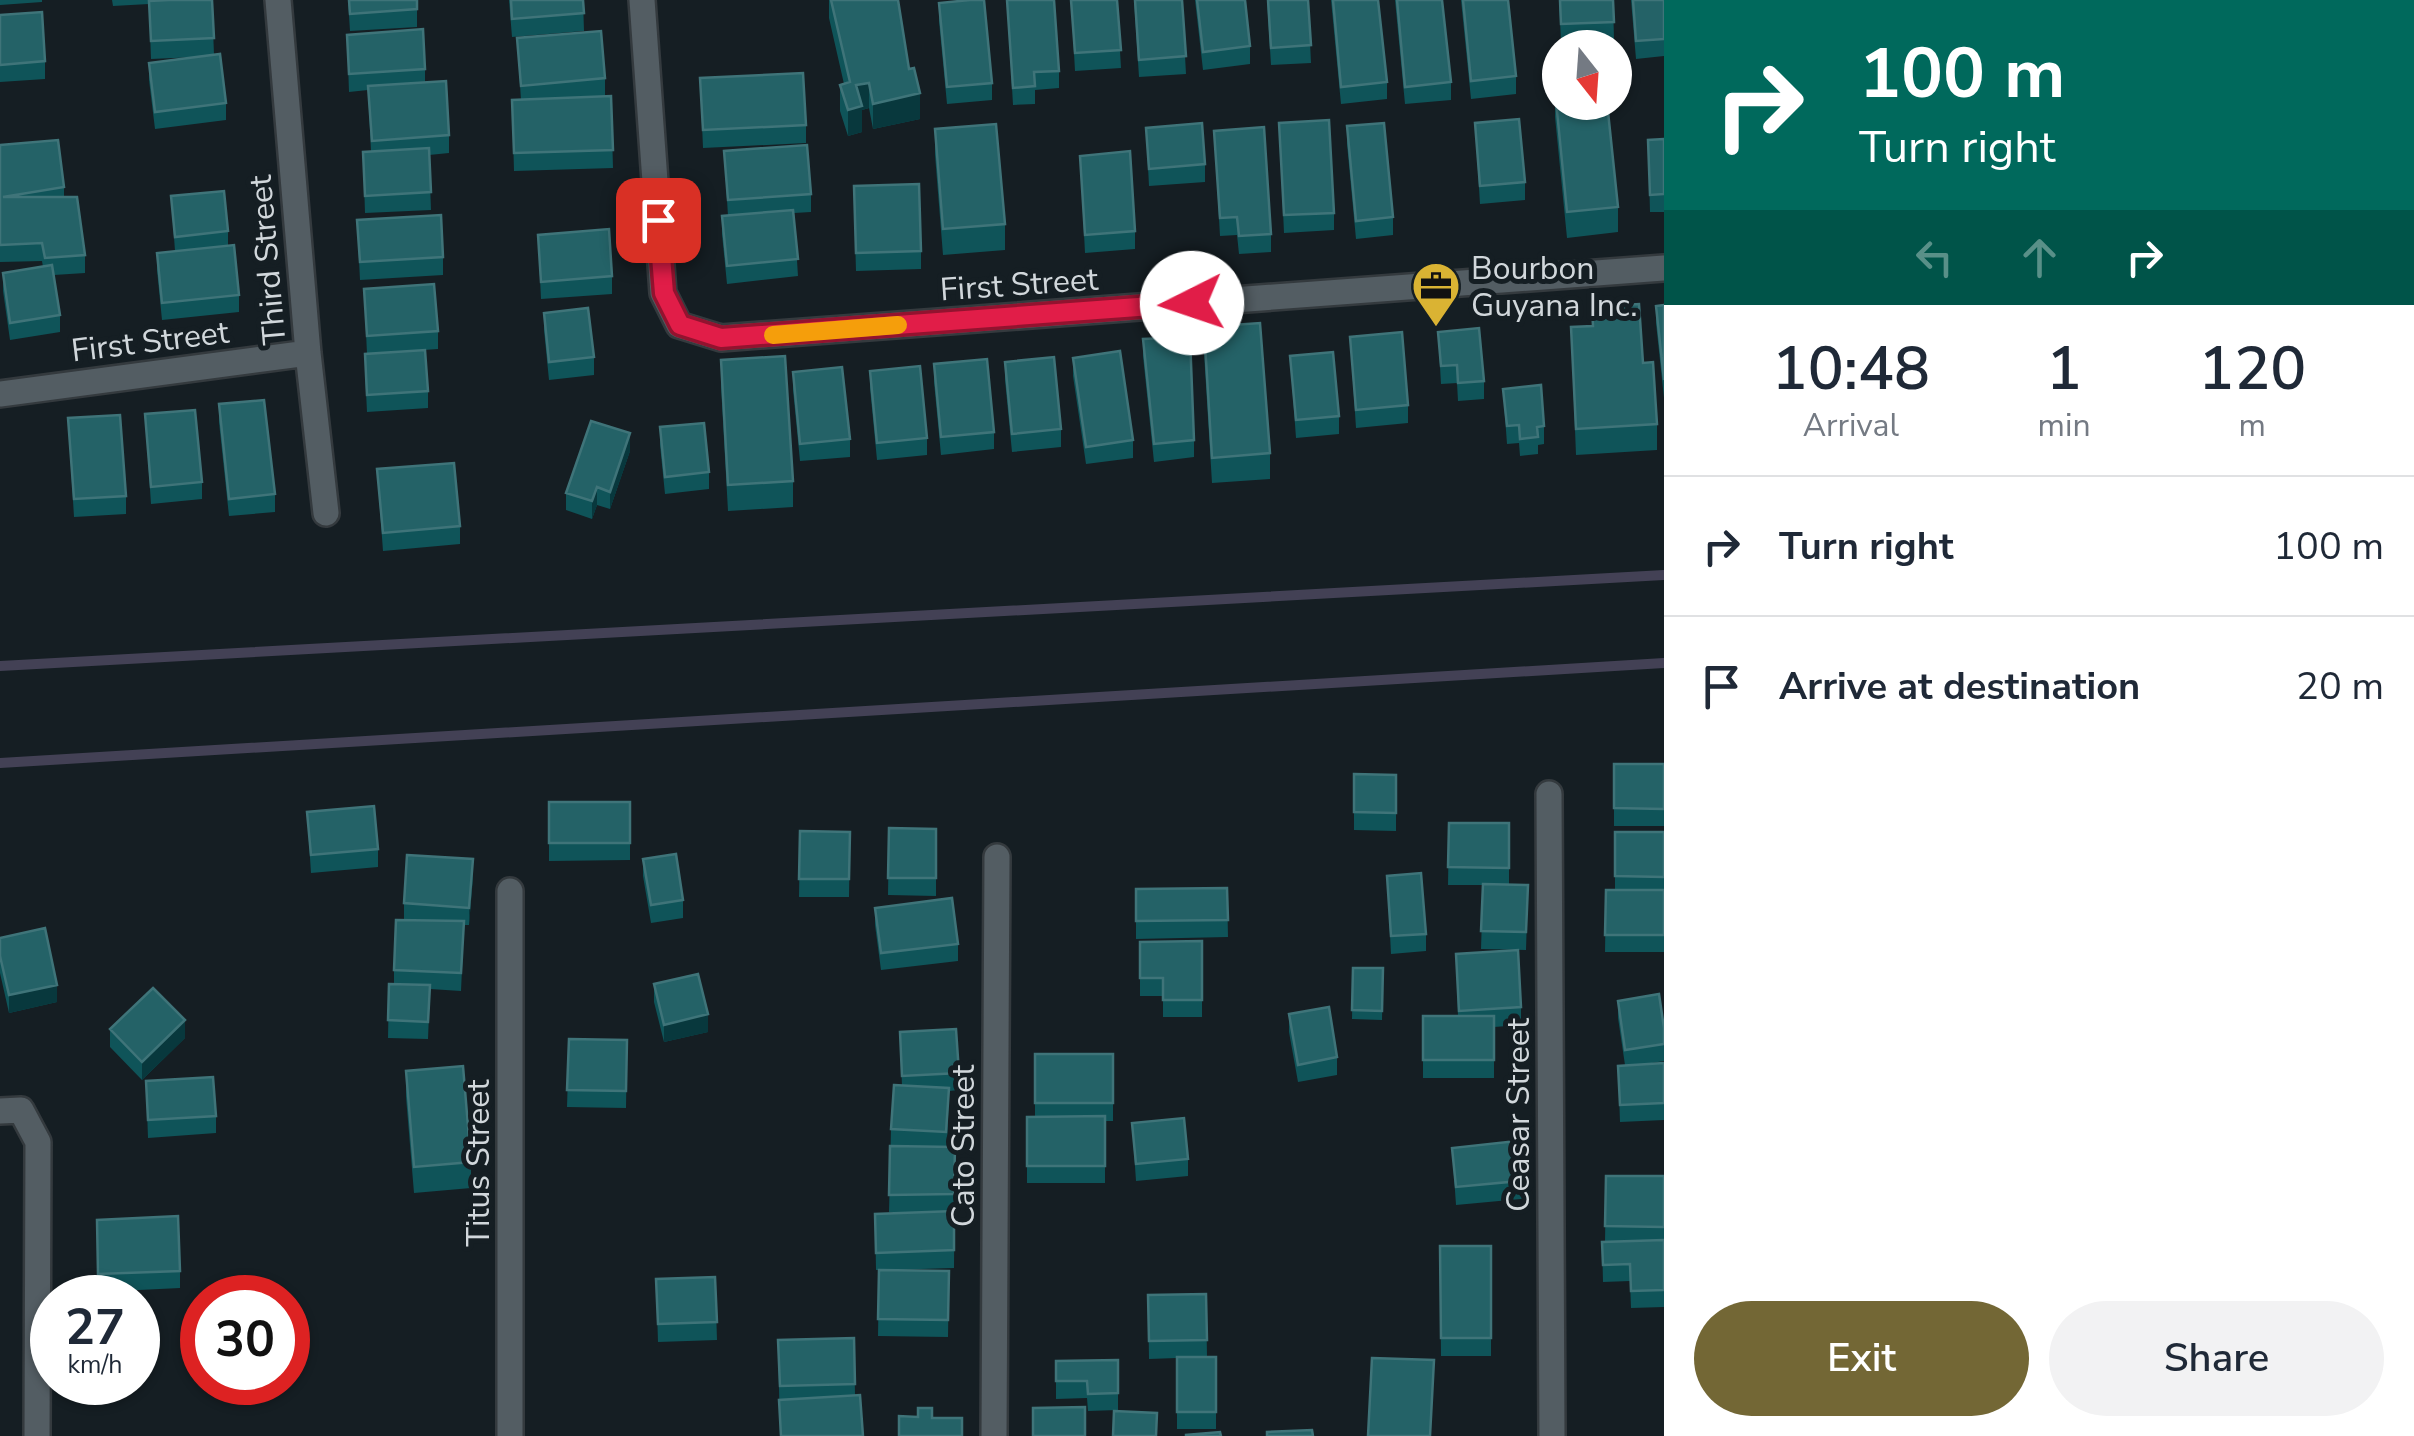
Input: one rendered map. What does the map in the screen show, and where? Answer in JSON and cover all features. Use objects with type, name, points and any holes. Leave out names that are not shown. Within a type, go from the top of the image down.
[{"type":"street","name":"Third Street","points":[[278,0],[308,353],[326,513]]},
{"type":"street","name":"First Street","points":[[642,0],[664,293],[680,325],[721,338],[1664,268]]},
{"type":"street","name":"First Street","points":[[0,394],[308,353]]},
{"type":"street","name":"Ceasar Street","points":[[1549,794],[1552,1436]]},
{"type":"street","name":"Cato Street","points":[[994,1436],[997,857]]},
{"type":"street","name":"Titus Street","points":[[510,891],[510,1436]]},
{"type":"street","points":[[0,1111],[21,1110],[38,1142],[37,1436]]},
{"type":"building","points":[[212,0],[214,38],[151,41],[149,1]]},
{"type":"building","points":[[349,0],[417,0],[417,9],[350,14]]},
{"type":"building","points":[[511,0],[583,0],[584,13],[512,19]]},
{"type":"building","points":[[831,0],[898,0],[909,69],[914,68],[920,93],[873,104],[869,83],[856,85],[862,106],[848,110],[840,85],[850,82]]},
{"type":"building","points":[[984,0],[992,83],[947,87],[939,3]]},
{"type":"building","points":[[1007,0],[1054,0],[1059,71],[1034,72],[1035,86],[1013,88]]},
{"type":"building","points":[[1071,0],[1117,0],[1121,50],[1075,53]]},
{"type":"building","points":[[1135,0],[1182,0],[1186,56],[1139,60]]},
{"type":"building","points":[[1197,0],[1245,0],[1250,46],[1203,52]]},
{"type":"building","points":[[1268,0],[1308,0],[1311,45],[1271,48]]},
{"type":"building","points":[[1333,0],[1378,0],[1387,82],[1341,87]]},
{"type":"building","points":[[1397,0],[1442,0],[1451,82],[1405,87]]},
{"type":"building","points":[[1463,0],[1508,0],[1516,76],[1471,81]]},
{"type":"building","points":[[1560,0],[1613,0],[1614,22],[1561,24]]},
{"type":"building","points":[[1633,0],[1664,0],[1664,39],[1636,41]]},
{"type":"building","points":[[42,12],[45,61],[0,65],[0,15]]},
{"type":"building","points":[[423,29],[425,69],[349,74],[347,35]]},
{"type":"building","points":[[601,31],[605,78],[521,86],[517,38]]},
{"type":"building","points":[[220,54],[226,103],[155,112],[149,63]]},
{"type":"building","points":[[803,73],[806,125],[703,130],[700,78]]},
{"type":"building","points":[[446,81],[449,135],[372,141],[368,86]]},
{"type":"building","points":[[611,96],[613,150],[514,153],[512,100]]},
{"type":"building","points":[[1519,119],[1525,182],[1480,186],[1475,123]]},
{"type":"building","points":[[1329,120],[1334,213],[1284,215],[1279,123]]},
{"type":"building","points":[[1558,120],[1609,120],[1618,207],[1567,212]]},
{"type":"building","points":[[1202,123],[1205,164],[1149,169],[1146,128]]},
{"type":"building","points":[[1384,123],[1393,217],[1356,221],[1347,126]]},
{"type":"building","points":[[996,124],[1005,224],[943,229],[935,129]]},
{"type":"building","points":[[1264,127],[1271,234],[1239,236],[1237,217],[1220,218],[1214,131]]},
{"type":"building","points":[[1664,139],[1664,194],[1650,195],[1648,140]]},
{"type":"building","points":[[58,140],[64,187],[3,197],[77,197],[85,255],[45,258],[42,243],[0,245],[0,145]]},
{"type":"building","points":[[807,145],[811,194],[728,200],[724,151]]},
{"type":"building","points":[[429,148],[431,192],[365,196],[363,152]]},
{"type":"building","points":[[1130,151],[1135,231],[1085,235],[1080,156]]},
{"type":"building","points":[[919,184],[921,251],[856,253],[854,186]]},
{"type":"building","points":[[224,191],[228,231],[175,237],[171,196]]},
{"type":"building","points":[[793,210],[798,259],[727,266],[722,216]]},
{"type":"building","points":[[441,215],[443,257],[360,262],[357,220]]},
{"type":"building","points":[[609,229],[612,276],[541,282],[538,235]]},
{"type":"building","points":[[234,245],[239,295],[162,303],[157,253]]},
{"type":"building","points":[[52,265],[60,315],[10,323],[3,273]]},
{"type":"building","points":[[434,284],[438,331],[367,336],[364,289]]},
{"type":"building","points":[[1639,304],[1643,363],[1653,362],[1657,424],[1576,429],[1571,327],[1593,326],[1592,307]]},
{"type":"building","points":[[1664,305],[1664,380],[1656,306]]},
{"type":"building","points":[[588,308],[594,357],[549,362],[544,313]]},
{"type":"building","points":[[1260,323],[1270,453],[1212,458],[1204,327]]},
{"type":"building","points":[[1479,328],[1484,381],[1458,383],[1457,365],[1441,366],[1438,332]]},
{"type":"building","points":[[1402,332],[1408,405],[1356,410],[1350,337]]},
{"type":"building","points":[[1190,337],[1194,440],[1154,444],[1143,339]]},
{"type":"building","points":[[425,350],[428,391],[367,395],[365,354]]},
{"type":"building","points":[[1120,351],[1133,440],[1086,447],[1073,358]]},
{"type":"building","points":[[1333,352],[1339,416],[1296,420],[1290,356]]},
{"type":"building","points":[[785,356],[793,481],[728,485],[721,360]]},
{"type":"building","points":[[1054,357],[1061,429],[1012,434],[1005,362]]},
{"type":"building","points":[[987,359],[994,432],[941,437],[934,364]]},
{"type":"building","points":[[920,366],[927,438],[877,443],[870,371]]},
{"type":"building","points":[[842,367],[850,439],[800,444],[793,372]]},
{"type":"building","points":[[1541,385],[1544,426],[1537,427],[1538,437],[1520,439],[1519,425],[1507,426],[1503,389]]},
{"type":"building","points":[[264,400],[275,494],[229,499],[219,404]]},
{"type":"building","points":[[195,410],[202,482],[151,487],[145,414]]},
{"type":"building","points":[[120,415],[126,496],[74,499],[68,418]]},
{"type":"building","points":[[591,421],[630,433],[610,492],[597,487],[592,501],[566,493]]},
{"type":"building","points":[[704,423],[709,472],[665,477],[660,427]]},
{"type":"building","points":[[454,463],[460,526],[383,533],[377,469]]},
{"type":"building","points":[[1614,764],[1664,764],[1664,809],[1614,808]]},
{"type":"building","points":[[1354,774],[1396,775],[1396,813],[1354,812]]},
{"type":"building","points":[[549,802],[630,802],[630,843],[549,843]]},
{"type":"building","points":[[374,806],[378,849],[311,855],[307,812]]},
{"type":"building","points":[[1449,823],[1509,823],[1509,868],[1448,867]]},
{"type":"building","points":[[889,828],[936,829],[936,878],[888,878]]},
{"type":"building","points":[[800,831],[850,832],[849,879],[799,879]]},
{"type":"building","points":[[1615,832],[1664,832],[1664,877],[1615,876]]},
{"type":"building","points":[[676,854],[683,900],[651,905],[643,859]]},
{"type":"building","points":[[407,855],[473,859],[469,908],[404,903]]},
{"type":"building","points":[[1421,873],[1426,934],[1391,936],[1387,876]]},
{"type":"building","points":[[1483,884],[1528,885],[1526,932],[1481,931]]},
{"type":"building","points":[[1227,888],[1228,920],[1136,921],[1136,889]]},
{"type":"building","points":[[1606,890],[1664,890],[1664,935],[1605,935]]},
{"type":"building","points":[[952,898],[958,944],[881,953],[875,908]]},
{"type":"building","points":[[396,920],[464,921],[461,973],[394,970]]},
{"type":"building","points":[[45,928],[57,985],[9,995],[0,938]]},
{"type":"building","points":[[1202,941],[1202,1000],[1163,1000],[1163,978],[1140,978],[1140,942]]},
{"type":"building","points":[[1518,950],[1521,1007],[1459,1011],[1456,954]]},
{"type":"building","points":[[1353,968],[1383,968],[1382,1011],[1352,1010]]},
{"type":"building","points":[[698,974],[708,1014],[664,1025],[654,984]]},
{"type":"building","points":[[389,984],[430,985],[428,1022],[388,1020]]},
{"type":"building","points":[[153,988],[185,1020],[142,1062],[110,1029]]},
{"type":"building","points":[[1659,994],[1664,1044],[1625,1050],[1618,1001]]},
{"type":"building","points":[[1329,1007],[1337,1057],[1298,1065],[1289,1014]]},
{"type":"building","points":[[1423,1016],[1494,1016],[1494,1060],[1423,1060]]},
{"type":"building","points":[[956,1029],[959,1073],[902,1076],[900,1032]]},
{"type":"building","points":[[569,1039],[627,1040],[626,1091],[567,1090]]},
{"type":"building","points":[[1035,1054],[1113,1054],[1113,1103],[1035,1103]]},
{"type":"building","points":[[1664,1063],[1664,1103],[1620,1105],[1618,1066]]},
{"type":"building","points":[[463,1066],[471,1162],[414,1167],[406,1071]]},
{"type":"building","points":[[213,1077],[216,1116],[148,1120],[146,1081]]},
{"type":"building","points":[[894,1085],[949,1088],[946,1132],[891,1129]]},
{"type":"building","points":[[1105,1116],[1105,1166],[1027,1166],[1027,1117]]},
{"type":"building","points":[[1184,1118],[1188,1159],[1136,1164],[1132,1123]]},
{"type":"building","points":[[1526,1140],[1530,1180],[1456,1187],[1452,1148]]},
{"type":"building","points":[[890,1146],[955,1147],[954,1194],[889,1195]]},
{"type":"building","points":[[1606,1176],[1664,1176],[1664,1227],[1605,1226]]},
{"type":"building","points":[[954,1211],[954,1250],[876,1253],[875,1214]]},
{"type":"building","points":[[178,1216],[180,1271],[98,1274],[97,1220]]},
{"type":"building","points":[[1664,1240],[1664,1290],[1631,1291],[1630,1264],[1603,1265],[1602,1242]]},
{"type":"building","points":[[1440,1246],[1491,1246],[1491,1338],[1441,1338]]},
{"type":"building","points":[[879,1270],[949,1271],[948,1320],[878,1319]]},
{"type":"building","points":[[715,1277],[717,1322],[658,1324],[656,1279]]},
{"type":"building","points":[[1206,1294],[1207,1340],[1149,1341],[1148,1295]]},
{"type":"building","points":[[854,1338],[855,1384],[780,1386],[778,1340]]},
{"type":"building","points":[[1177,1357],[1216,1357],[1216,1412],[1177,1412]]},
{"type":"building","points":[[1372,1358],[1434,1360],[1430,1436],[1368,1436]]},
{"type":"building","points":[[1118,1360],[1118,1393],[1088,1394],[1087,1381],[1056,1381],[1056,1361]]},
{"type":"building","points":[[860,1395],[863,1436],[781,1436],[779,1400]]},
{"type":"building","points":[[1085,1407],[1085,1436],[1033,1436],[1033,1408]]},
{"type":"building","points":[[918,1408],[932,1408],[932,1418],[962,1418],[962,1436],[899,1436],[899,1416],[918,1417]]},
{"type":"building","points":[[1114,1411],[1157,1413],[1156,1436],[1113,1436]]},
{"type":"building","points":[[1312,1430],[1313,1436],[1267,1436],[1267,1432]]},
{"type":"building","points":[[1220,1432],[1221,1436],[1186,1436],[1186,1435]]},
{"type":"waterway","points":[[0,666],[1664,575]]},
{"type":"waterway","points":[[0,763],[1664,663]]},
{"type":"slow traffic","points":[[773,335],[898,325]]},
{"type":"place","name":"Bourbon Guyana Inc.","points":[[1436,328]]},
{"type":"route","points":[[658,220],[664,293],[680,325],[721,338],[1192,303]]}]
